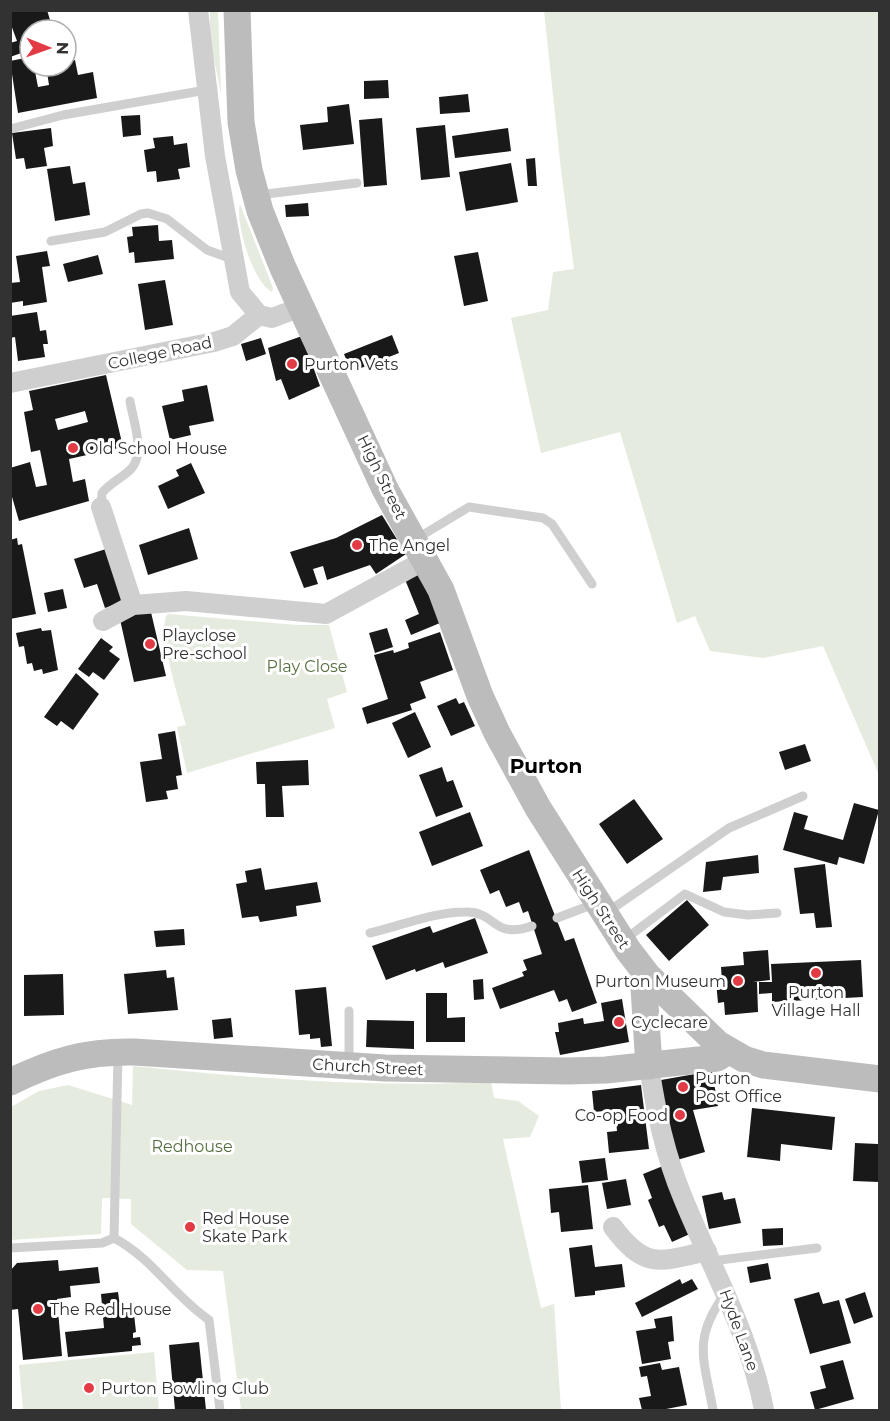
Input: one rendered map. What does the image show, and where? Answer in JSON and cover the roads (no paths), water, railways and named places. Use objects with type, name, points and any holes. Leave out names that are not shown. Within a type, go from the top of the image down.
[{"type":"street","points":[[198,10],[206,90],[232,259],[240,292],[259,315],[272,318],[301,307]]},
{"type":"street","name":"High Street","points":[[237,10],[241,122],[255,195],[301,307],[385,489],[441,590],[480,696],[513,765],[600,909],[622,941],[648,976],[697,1026],[728,1051],[763,1065],[879,1079]]},
{"type":"street","name":"College Road","points":[[10,383],[214,342],[233,336],[259,315]]},
{"type":"street","points":[[101,507],[133,605]]},
{"type":"street","points":[[103,621],[133,605],[186,601],[326,614],[419,550]]},
{"type":"street","points":[[648,976],[644,988],[649,1066]]},
{"type":"street","name":"Church Street","points":[[10,1082],[69,1058],[88,1053],[118,1052],[349,1066],[566,1071],[649,1066],[717,1058],[728,1051]]},
{"type":"street","name":"Hyde Lane","points":[[649,1066],[664,1145],[683,1197],[745,1339],[764,1410]]},
{"type":"street","points":[[613,1227],[629,1248],[653,1259],[710,1256]]},
{"type":"lane","points":[[10,129],[83,111],[206,90]]},
{"type":"lane","points":[[255,195],[357,183]]},
{"type":"lane","points":[[51,241],[105,232],[141,214],[148,213],[167,219],[207,250],[232,259]]},
{"type":"lane","points":[[101,507],[102,493],[131,469],[137,459],[137,440],[130,402]]},
{"type":"lane","points":[[419,550],[469,507],[543,518],[552,524],[592,584]]},
{"type":"lane","points":[[557,918],[600,909],[729,828],[803,796]]},
{"type":"lane","points":[[622,941],[685,894],[724,912],[748,915],[777,913]]},
{"type":"lane","points":[[370,933],[462,912],[484,916],[498,927],[512,932],[532,926]]},
{"type":"lane","points":[[349,1011],[349,1066]]},
{"type":"lane","points":[[114,1238],[118,1052]]},
{"type":"lane","points":[[10,1248],[102,1243],[114,1238]]},
{"type":"lane","points":[[114,1238],[137,1252],[175,1293],[209,1320],[220,1410]]},
{"type":"lane","points":[[710,1256],[817,1248]]},
{"type":"lane","points":[[713,1410],[702,1338],[710,1314],[726,1292]]},
{"type":"place","name":"Purton Vets","points":[[292,364]]},
{"type":"place","name":"Old School House","points":[[73,448]]},
{"type":"place","name":"The Angel","points":[[357,545]]},
{"type":"place","name":"Playclose Pre-school","points":[[150,644]]},
{"type":"place","name":"Purton Village Hall","points":[[816,973]]},
{"type":"place","name":"Purton Museum","points":[[738,981]]},
{"type":"place","name":"Cyclecare","points":[[619,1022]]},
{"type":"place","name":"Purton Post Office","points":[[683,1087]]},
{"type":"place","name":"Co-op Food","points":[[680,1115]]},
{"type":"place","name":"Red House Skate Park","points":[[190,1227]]},
{"type":"place","name":"The Red House","points":[[38,1309]]},
{"type":"place","name":"Purton Bowling Club","points":[[89,1388]]},
{"type":"district","name":"Purton","points":[[546,766]]},
{"type":"park label","name":"Play Close","points":[[307,666]]},
{"type":"park label","name":"Redhouse","points":[[192,1146]]}]
